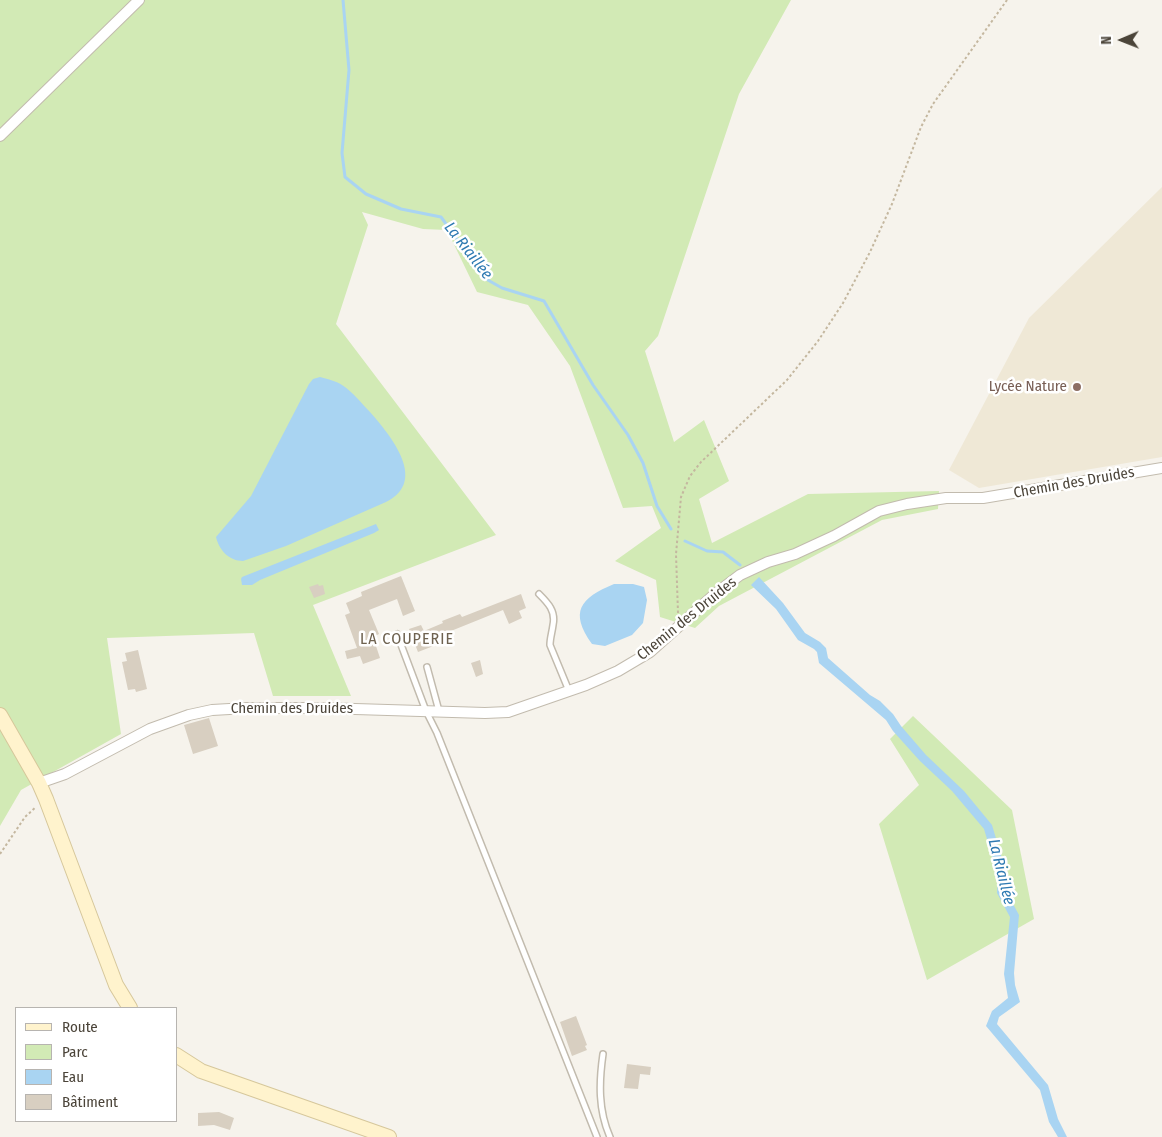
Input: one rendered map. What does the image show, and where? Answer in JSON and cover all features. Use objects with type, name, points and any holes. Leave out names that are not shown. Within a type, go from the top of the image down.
[{"type":"street","points":[[0,136],[139,0]]},
{"type":"street","name":"Chemin des Druides","points":[[39,783],[65,774],[150,729],[189,715],[212,710],[304,708],[508,712],[618,672],[650,652],[715,594],[740,575],[768,562],[796,554],[879,511],[907,504],[946,498],[983,498],[1162,468]]},
{"type":"street","points":[[0,715],[39,783],[116,985],[129,1007]]},
{"type":"street","points":[[178,1056],[201,1071],[389,1137]]},
{"type":"lane","points":[[539,594],[550,604],[554,616],[550,646],[569,691]]},
{"type":"lane","points":[[397,634],[426,711],[437,733],[597,1137]]},
{"type":"lane","points":[[427,667],[439,711]]},
{"type":"lane","points":[[603,1054],[600,1075],[600,1099],[606,1128],[610,1137]]},
{"type":"path","points":[[678,628],[676,554],[681,497],[690,476],[700,462],[787,380],[843,303],[870,252],[892,204],[921,127],[933,104],[1007,0]]},
{"type":"path","points":[[0,854],[25,817],[46,799]]},
{"type":"shaded area","name":"Lycée Nature","points":[[1162,187],[1162,457],[979,488],[949,470],[1029,318]]},
{"type":"green space","points":[[0,0],[791,0],[739,94],[658,336],[645,351],[674,442],[704,420],[729,481],[699,499],[712,543],[808,494],[939,491],[938,509],[882,520],[719,606],[695,628],[660,617],[656,580],[615,561],[661,528],[652,506],[623,508],[570,366],[528,305],[477,292],[447,230],[423,229],[362,212],[368,225],[336,324],[496,535],[313,605],[351,696],[273,696],[254,633],[107,638],[121,734],[21,790],[0,826]]},
{"type":"green space","points":[[913,716],[1012,810],[1034,919],[927,980],[879,824],[919,785],[890,739]]},
{"type":"water","points":[[320,377],[337,382],[346,388],[387,433],[402,458],[405,470],[404,482],[398,493],[386,502],[286,546],[243,561],[233,559],[225,554],[216,537],[251,496],[309,384],[313,379]]},
{"type":"water","points":[[376,524],[379,530],[374,533],[252,585],[242,585],[242,577]]},
{"type":"water","points":[[759,577],[783,603],[805,633],[826,648],[828,658],[893,714],[926,755],[964,791],[992,825],[1007,875],[1006,891],[1019,915],[1014,973],[1020,1002],[999,1017],[997,1024],[1048,1085],[1058,1119],[1067,1137],[1058,1137],[1049,1122],[1040,1090],[986,1026],[992,1011],[1008,998],[1004,974],[1010,917],[997,893],[998,876],[984,829],[952,791],[920,761],[893,731],[886,720],[819,663],[817,652],[814,649],[798,640],[776,609],[751,585]]},
{"type":"water","points":[[614,584],[633,584],[644,587],[647,600],[643,623],[632,635],[605,646],[592,644],[581,623],[582,607],[593,595]]},
{"type":"building","points":[[401,576],[415,611],[403,616],[397,599],[369,610],[379,634],[373,637],[380,658],[363,664],[360,656],[347,659],[345,651],[357,648],[345,615],[350,613],[346,603],[362,596],[361,592]]},
{"type":"building","points":[[318,584],[319,586],[323,585],[325,594],[314,598],[309,587]]},
{"type":"building","points":[[521,594],[526,608],[519,611],[522,618],[509,624],[503,610],[446,633],[449,640],[418,652],[409,629],[421,625],[424,631],[460,614],[462,617]]},
{"type":"building","points":[[138,650],[147,689],[136,692],[135,689],[128,690],[122,662],[127,661],[125,653]]},
{"type":"building","points":[[480,660],[483,674],[476,677],[471,663]]},
{"type":"building","points":[[209,718],[218,746],[193,754],[184,725]]},
{"type":"building","points":[[576,1016],[587,1045],[585,1046],[587,1050],[572,1056],[560,1022]]},
{"type":"building","points":[[627,1064],[651,1067],[650,1075],[640,1074],[638,1089],[624,1088]]},
{"type":"building","points":[[219,1112],[234,1118],[230,1130],[214,1125],[198,1126],[198,1113]]},
{"type":"waterway","name":"La Riaillée","points":[[343,0],[349,70],[342,153],[345,177],[366,194],[401,209],[441,217],[486,279],[502,288],[544,301],[593,385],[628,435],[643,463],[657,506],[671,529]]},
{"type":"waterway","name":"La Riaillée","points":[[685,541],[707,551],[723,552],[740,565]]},
{"type":"place","name":"Lycée Nature","points":[[1077,387]]},
{"type":"district","name":"LA COUPERIE","points":[[407,640]]}]
